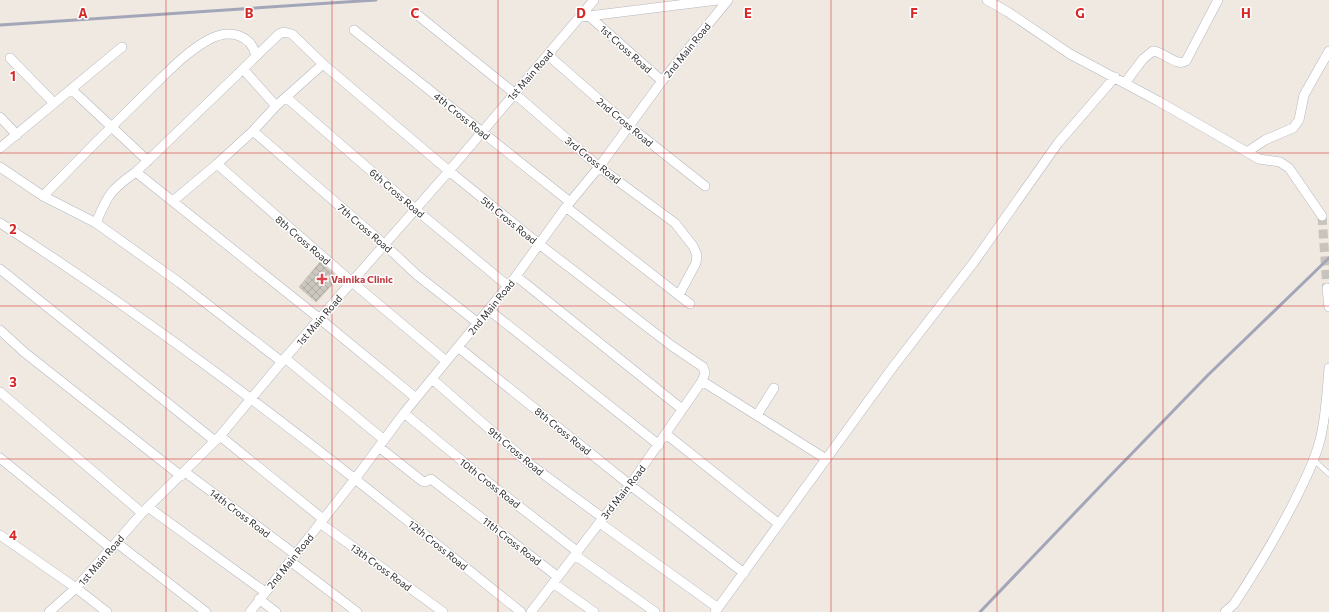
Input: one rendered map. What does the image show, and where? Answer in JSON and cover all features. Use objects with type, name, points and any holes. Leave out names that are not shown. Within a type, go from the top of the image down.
[{"type":"street","name":"1st Main Road","points":[[49,612],[76,588],[145,510],[218,438],[250,399],[449,171],[514,93],[585,16],[594,0]]},
{"type":"street","points":[[585,16],[718,0]]},
{"type":"street","name":"2nd Main Road","points":[[250,612],[355,479],[404,413],[516,276],[662,81],[728,0]]},
{"type":"street","points":[[988,0],[1070,54],[1126,83],[1259,159],[1280,162],[1289,168],[1322,216]]},
{"type":"street","points":[[1126,83],[1143,59],[1153,51],[1159,52],[1179,63],[1186,61],[1218,0]]},
{"type":"street","name":"3rd Cross Road","points":[[419,16],[514,93],[599,167],[674,222],[693,246],[697,255],[696,263],[679,295]]},
{"type":"street","name":"1st Cross Road","points":[[585,16],[662,81]]},
{"type":"street","name":"4th Cross Road","points":[[354,30],[481,132],[690,304]]},
{"type":"street","name":"5th Cross Road","points":[[256,56],[279,34],[284,32],[292,34],[323,64],[449,171],[539,244],[666,341],[703,367],[705,373],[702,381]]},
{"type":"street","points":[[43,196],[112,126],[191,50],[211,38],[224,34],[233,34],[242,37],[250,43],[256,56],[148,161],[113,190],[105,201],[96,223]]},
{"type":"street","points":[[0,148],[122,47]]},
{"type":"street","points":[[1247,152],[1265,140],[1293,128],[1299,120],[1304,96],[1329,51]]},
{"type":"street","name":"2nd Cross Road","points":[[548,55],[629,126],[705,186]]},
{"type":"street","points":[[10,58],[54,103]]},
{"type":"street","points":[[173,201],[217,164],[276,106],[287,98],[323,64]]},
{"type":"street","points":[[243,70],[276,106]]},
{"type":"street","points":[[717,610],[894,366],[974,262],[1058,143],[1115,77]]},
{"type":"street","points":[[71,89],[148,161]]},
{"type":"street","name":"6th Cross Road","points":[[287,98],[415,209],[508,286]]},
{"type":"street","points":[[0,116],[17,135]]},
{"type":"street","name":"7th Cross Road","points":[[253,130],[417,275],[478,323]]},
{"type":"street","name":"8th Cross Road","points":[[217,164],[352,282],[446,361]]},
{"type":"street","points":[[0,167],[43,196],[96,223],[180,283],[284,360],[381,443]]},
{"type":"street","points":[[136,172],[416,398]]},
{"type":"street","name":"12th Cross Road","points":[[0,223],[65,265],[160,331],[355,479],[521,612]]},
{"type":"street","name":"13th Cross Road","points":[[0,269],[218,438],[322,521],[443,612]]},
{"type":"street","points":[[516,276],[682,409]]},
{"type":"street","points":[[1327,288],[1329,307]]},
{"type":"street","points":[[489,310],[659,445]]},
{"type":"street","name":"14th Cross Road","points":[[0,330],[24,352],[293,558],[357,612]]},
{"type":"street","name":"8th Cross Road","points":[[458,347],[630,485],[744,573]]},
{"type":"street","points":[[1225,612],[1234,604],[1276,536],[1314,460],[1320,439],[1326,405],[1329,368]]},
{"type":"street","name":"9th Cross Road","points":[[432,379],[531,465],[717,610]]},
{"type":"street","points":[[702,381],[826,459]]},
{"type":"street","name":"3rd Main Road","points":[[531,612],[630,485],[702,381]]},
{"type":"street","points":[[757,416],[774,388]]},
{"type":"street","points":[[0,392],[145,510],[265,592]]},
{"type":"street","name":"10th Cross Road","points":[[404,413],[488,483],[576,553],[655,612]]},
{"type":"street","points":[[666,434],[779,524]]},
{"type":"street","name":"11th Cross Road","points":[[381,443],[422,481],[425,482],[431,479],[466,506],[594,612]]},
{"type":"street","points":[[0,458],[114,546],[206,612]]},
{"type":"street","points":[[0,535],[76,588],[107,612]]},
{"type":"street","points":[[259,599],[276,612]]},
{"type":"lane","points":[[1314,460],[1329,474]]},
{"type":"building","points":[[320,262],[338,278],[316,302],[299,287]]},
{"type":"tunnel","points":[[1322,216],[1327,288]]},
{"type":"railway","points":[[0,25],[376,0]]},
{"type":"railway","points":[[980,612],[1208,375],[1329,258]]},
{"type":"place","name":"Vainika Clinic","points":[[322,279]]}]
